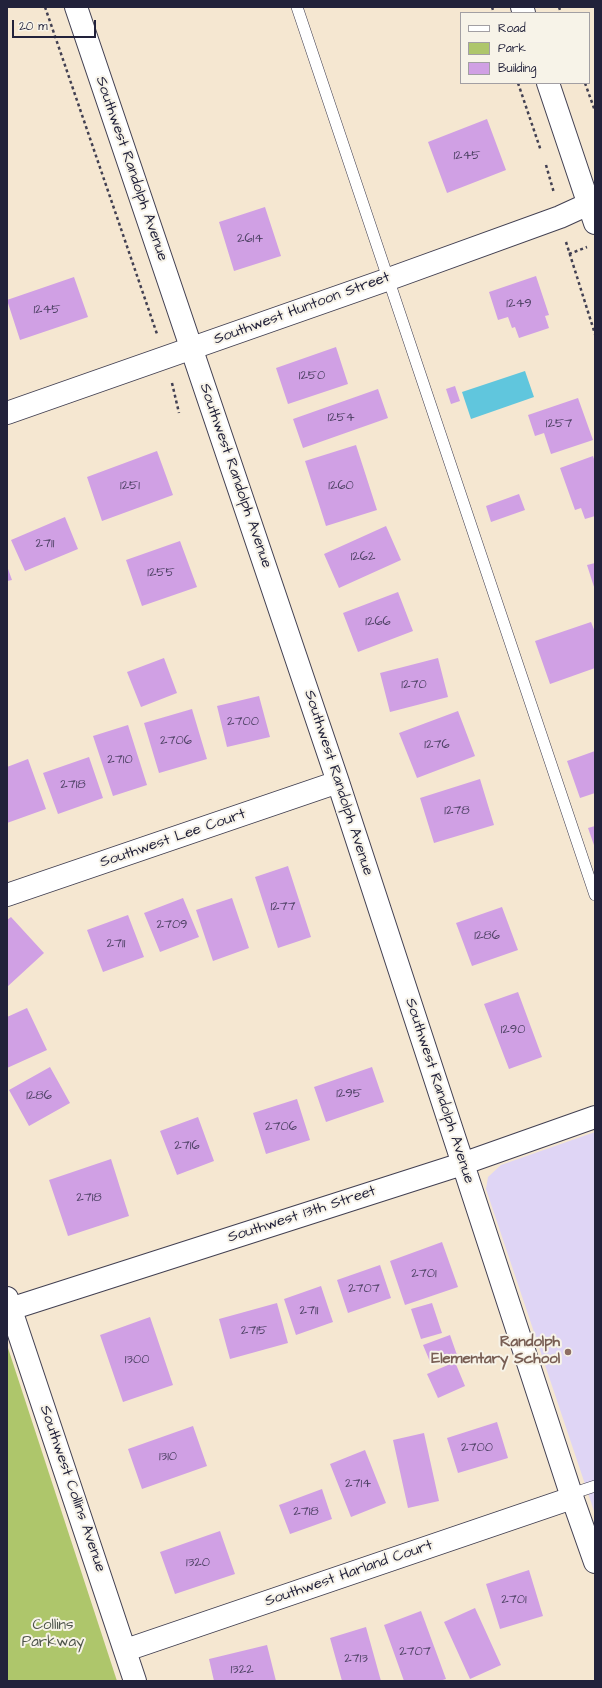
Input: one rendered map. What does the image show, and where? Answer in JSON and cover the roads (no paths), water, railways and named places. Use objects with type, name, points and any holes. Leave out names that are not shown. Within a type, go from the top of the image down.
[{"type":"street","name":"Southwest Randolph Avenue","points":[[76,7],[338,782],[571,1496],[595,1562]]},
{"type":"street","points":[[548,84],[593,209]]},
{"type":"street","name":"Southwest Huntoon Street","points":[[7,413],[560,217],[593,209]]},
{"type":"street","name":"Southwest Lee Court","points":[[7,895],[338,782]]},
{"type":"street","name":"Southwest 13th Street","points":[[8,1306],[462,1164],[595,1117]]},
{"type":"street","name":"Southwest Collins Avenue","points":[[8,1306],[126,1650],[135,1681]]},
{"type":"street","name":"Southwest Harland Court","points":[[126,1650],[571,1496]]},
{"type":"lane","points":[[297,7],[595,895]]},
{"type":"lane","points":[[571,1496],[595,1486]]},
{"type":"water","points":[[525,371],[534,397],[471,419],[462,392]]},
{"type":"place","name":"Randolph Elementary School","points":[[568,1352]]},
{"type":"park label","name":"Collins Parkway","points":[[53,1634]]}]
